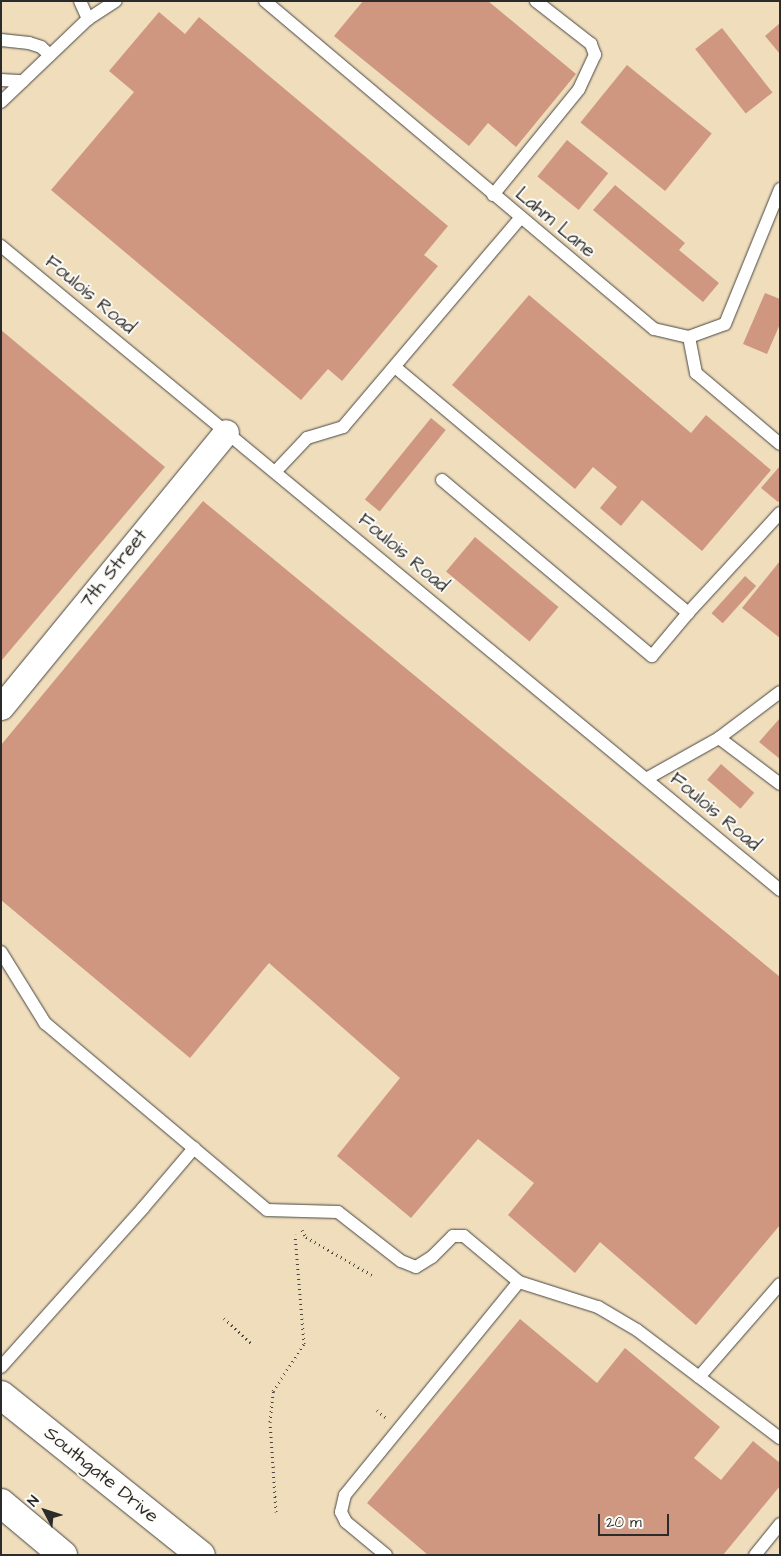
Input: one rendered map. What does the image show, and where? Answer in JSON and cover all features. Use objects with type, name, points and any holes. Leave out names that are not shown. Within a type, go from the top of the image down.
[{"type":"main road","name":"Southgate Drive","points":[[1,1395],[201,1555]]},
{"type":"main road","points":[[1,1502],[64,1555]]},
{"type":"street","name":"7th Street","points":[[1,707],[226,432]]},
{"type":"lane","points":[[80,1],[88,19]]},
{"type":"lane","points":[[1,102],[88,19],[116,1]]},
{"type":"lane","name":"Lahm Lane","points":[[265,1],[520,218],[654,329],[689,338]]},
{"type":"lane","points":[[493,195],[579,89],[595,55],[591,44],[536,1]]},
{"type":"lane","points":[[1,40],[29,43],[41,47],[50,55]]},
{"type":"lane","points":[[1,80],[23,81]]},
{"type":"lane","points":[[780,189],[725,324],[689,338],[696,373],[780,444]]},
{"type":"lane","points":[[275,472],[307,438],[343,427],[520,218]]},
{"type":"lane","name":"Foulois Road","points":[[1,246],[780,890]]},
{"type":"lane","points":[[394,367],[688,613]]},
{"type":"lane","points":[[442,480],[652,656],[688,613],[780,513]]},
{"type":"lane","points":[[646,779],[720,738],[780,692]]},
{"type":"lane","points":[[720,738],[780,784]]},
{"type":"lane","points":[[1,952],[44,1023],[267,1210],[338,1212],[400,1261],[416,1267],[432,1257],[453,1236],[464,1236],[519,1282],[598,1307],[637,1330],[780,1438]]},
{"type":"lane","points":[[1,1367],[194,1148]]},
{"type":"lane","points":[[386,1555],[346,1522],[341,1512],[345,1495],[519,1282]]},
{"type":"lane","points":[[699,1377],[780,1284]]},
{"type":"lane","points":[[754,1555],[780,1524]]},
{"type":"path","points":[[299,1223],[306,1237],[372,1276]]},
{"type":"path","points":[[276,1512],[270,1422],[273,1391],[304,1344],[295,1234]]},
{"type":"path","points":[[224,1318],[251,1342]]},
{"type":"building","points":[[363,1],[488,1],[576,74],[516,147],[488,123],[469,146],[334,36]]},
{"type":"building","points":[[159,12],[185,34],[199,17],[448,226],[424,255],[438,266],[342,381],[328,369],[301,400],[51,190],[134,92],[109,71]]},
{"type":"building","points":[[780,23],[780,54],[765,36]]},
{"type":"building","points":[[722,28],[772,93],[746,114],[695,49]]},
{"type":"building","points":[[627,65],[712,134],[665,191],[580,123]]},
{"type":"building","points":[[567,140],[608,173],[579,210],[537,177]]},
{"type":"building","points":[[615,185],[685,243],[679,250],[719,283],[703,302],[593,210]]},
{"type":"building","points":[[765,293],[780,299],[780,324],[767,354],[743,344]]},
{"type":"building","points":[[529,295],[691,433],[706,415],[771,470],[702,551],[642,500],[621,526],[600,508],[617,487],[593,467],[575,489],[452,385]]},
{"type":"building","points":[[1,330],[165,467],[1,661]]},
{"type":"building","points":[[431,418],[446,430],[380,512],[365,500]]},
{"type":"building","points":[[780,466],[780,500],[778,502],[761,488]]},
{"type":"building","points":[[203,501],[780,977],[780,1225],[696,1325],[600,1242],[575,1273],[508,1215],[534,1183],[478,1139],[411,1218],[337,1156],[400,1078],[269,963],[190,1058],[1,900],[1,745]]},
{"type":"building","points":[[475,537],[558,607],[530,642],[446,571]]},
{"type":"building","points":[[780,561],[780,638],[742,608]]},
{"type":"building","points":[[745,576],[756,586],[723,623],[712,613]]},
{"type":"building","points":[[780,718],[780,759],[759,742]]},
{"type":"building","points":[[721,764],[754,793],[740,809],[707,780]]},
{"type":"building","points":[[520,1319],[597,1383],[625,1348],[720,1427],[694,1458],[721,1480],[753,1441],[780,1463],[780,1486],[723,1555],[428,1555],[367,1503]]}]
